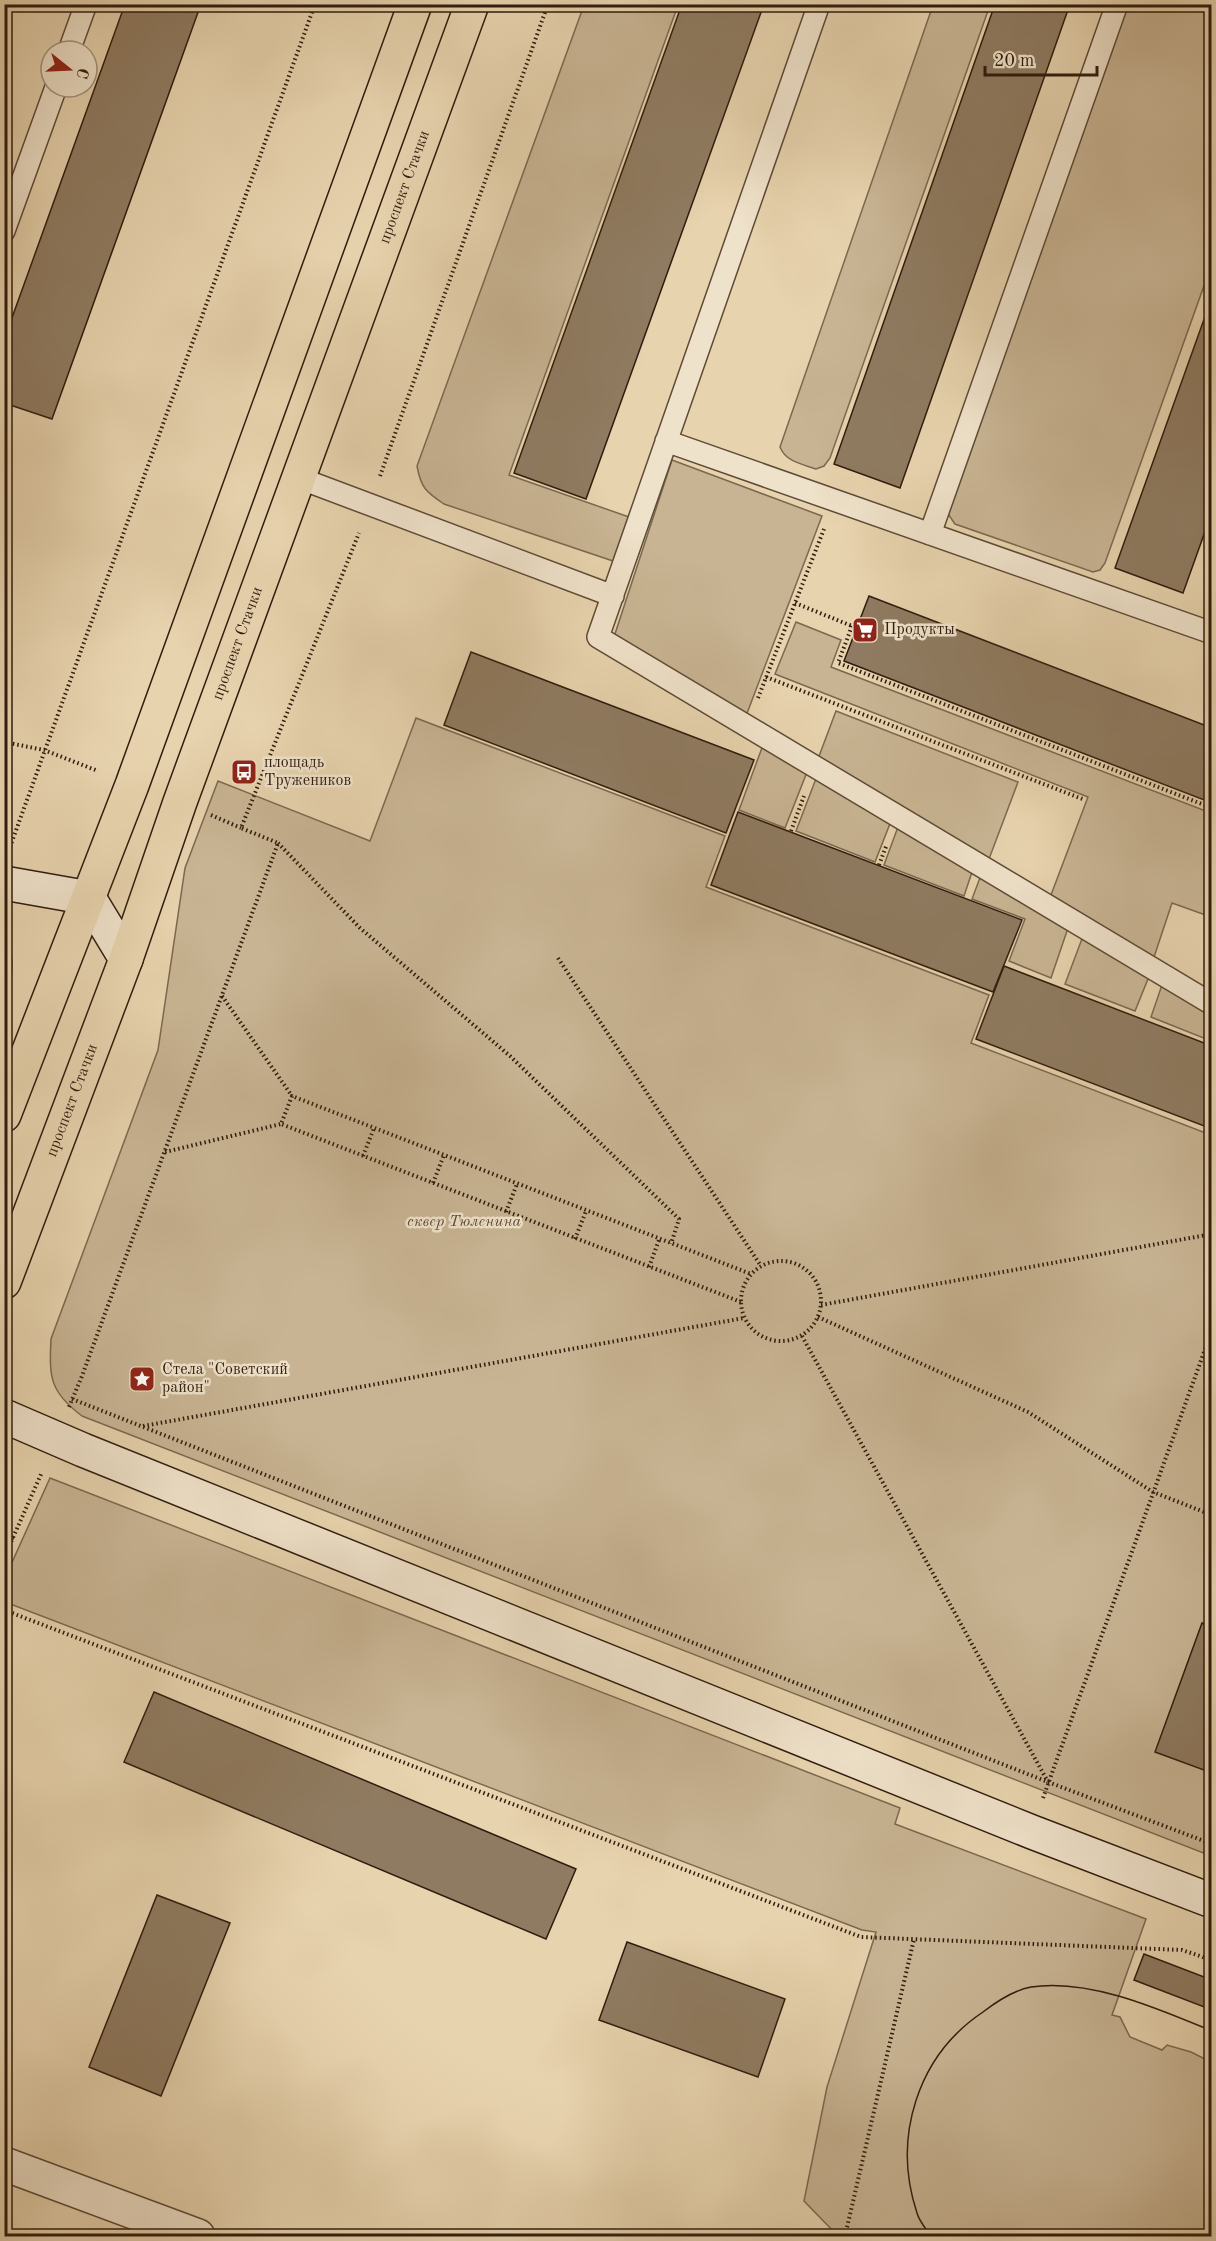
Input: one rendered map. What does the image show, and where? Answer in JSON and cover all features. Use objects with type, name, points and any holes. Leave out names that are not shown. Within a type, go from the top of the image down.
[{"type":"main road","points":[[4,1114],[89,898],[415,4]]},
{"type":"main road","name":"проспект Стачки","points":[[4,1282],[126,959],[183,792],[472,4]]},
{"type":"main road","points":[[4,883],[89,898],[126,959]]},
{"type":"main road","points":[[4,1416],[56,1439],[1032,1832],[1212,1901]]},
{"type":"main road","points":[[4,2164],[140,2226],[198,2236]]},
{"type":"lane","points":[[73,39],[86,4]]},
{"type":"lane","points":[[819,4],[598,637],[1212,1004]]},
{"type":"lane","points":[[930,534],[1117,4]]},
{"type":"lane","points":[[4,231],[12,183],[50,99]]},
{"type":"lane","points":[[666,441],[930,534],[1210,628]]},
{"type":"lane","points":[[299,478],[613,596]]},
{"type":"path","points":[[8,851],[315,4]]},
{"type":"path","points":[[548,4],[370,505],[241,828],[278,843],[360,928],[510,1056],[679,1220],[671,1244]]},
{"type":"path","points":[[747,727],[836,500]]},
{"type":"path","points":[[795,603],[855,627],[838,663],[1212,808]]},
{"type":"path","points":[[766,677],[1085,800]]},
{"type":"path","points":[[791,831],[816,767]]},
{"type":"path","points":[[4,1558],[72,1399],[278,843]]},
{"type":"path","points":[[558,958],[761,1266]]},
{"type":"path","points":[[222,996],[292,1096],[751,1274]]},
{"type":"path","points":[[281,1124],[292,1096]]},
{"type":"path","points":[[165,1152],[281,1124],[741,1302]]},
{"type":"path","points":[[363,1156],[374,1128]]},
{"type":"path","points":[[433,1183],[444,1155]]},
{"type":"path","points":[[506,1212],[517,1184]]},
{"type":"path","points":[[575,1239],[586,1211]]},
{"type":"path","points":[[821,1305],[1212,1234]]},
{"type":"path","points":[[649,1267],[659,1239]]},
{"type":"path","points":[[775,1261],[789,1261],[803,1267],[814,1277],[820,1290],[821,1305],[818,1317],[802,1336],[789,1341],[775,1341],[763,1337],[752,1329],[744,1318],[741,1302],[742,1289],[751,1274],[761,1266],[775,1261]]},
{"type":"path","points":[[818,1317],[1028,1412],[1153,1492],[1212,1515]]},
{"type":"path","points":[[140,1427],[744,1318]]},
{"type":"path","points":[[1032,1832],[1048,1782],[1212,1330]]},
{"type":"path","points":[[802,1336],[1048,1782]]},
{"type":"path","points":[[72,1399],[1048,1782],[1212,1844]]},
{"type":"path","points":[[4,1535],[14,1538]]},
{"type":"path","points":[[4,1610],[861,1938],[1182,1950],[1212,1960]]},
{"type":"path","points":[[845,2236],[914,1939]]},
{"type":"path","points":[[1202,2236],[1212,2218]]},
{"type":"green space","points":[[584,5],[678,5],[509,475],[629,517],[613,561],[444,504],[425,489],[417,466]]},
{"type":"green space","points":[[933,5],[990,5],[830,458],[824,466],[816,469],[790,459],[780,447]]},
{"type":"green space","points":[[1126,5],[1211,5],[1211,266],[1105,563],[1100,570],[1093,572],[955,524],[946,511]]},
{"type":"green space","points":[[672,460],[822,516],[746,716],[614,637]]},
{"type":"green space","points":[[796,622],[841,640],[831,667],[1211,813],[1211,917],[1172,903],[1153,960],[1051,895],[1088,797],[775,674]]},
{"type":"green space","points":[[836,711],[1018,782],[989,859],[818,759]]},
{"type":"green space","name":"сквер Тюленина","points":[[416,718],[725,836],[706,887],[989,995],[971,1043],[1211,1135],[1211,1856],[82,1416],[63,1399],[51,1374],[51,1339],[158,1050],[185,868],[218,781],[370,841]]},
{"type":"green space","points":[[763,745],[807,772],[785,828],[739,810]]},
{"type":"green space","points":[[817,776],[891,821],[875,862],[796,831]]},
{"type":"green space","points":[[899,824],[973,869],[964,896],[884,865]]},
{"type":"green space","points":[[981,875],[1068,928],[1051,978],[1009,961],[1025,919],[972,899]]},
{"type":"green space","points":[[5,927],[12,965],[5,1000]]},
{"type":"green space","points":[[1083,936],[1150,974],[1135,1011],[1065,984]]},
{"type":"green space","points":[[1163,982],[1211,1011],[1211,1041],[1151,1017]]},
{"type":"green space","points":[[50,1478],[900,1808],[895,1824],[1146,1919],[1112,2015],[1120,2017],[1130,2037],[1162,2050],[1167,2045],[1191,2052],[1211,2062],[1211,2236],[838,2236],[804,2201],[827,2087],[876,1932],[862,1930],[5,1602],[5,1578]]},
{"type":"building","points":[[125,4],[201,4],[52,419],[4,403],[4,340],[91,99],[99,99],[99,76]]},
{"type":"building","points":[[682,4],[764,4],[586,499],[514,473]]},
{"type":"building","points":[[995,4],[1070,4],[900,488],[834,464]]},
{"type":"building","points":[[1212,297],[1212,512],[1183,593],[1115,568]]},
{"type":"building","points":[[869,596],[1212,728],[1212,803],[844,661]]},
{"type":"building","points":[[471,652],[754,760],[726,833],[444,725]]},
{"type":"building","points":[[738,812],[1022,920],[993,992],[711,885]]},
{"type":"building","points":[[1004,966],[1212,1046],[1212,1129],[976,1039]]},
{"type":"building","points":[[1202,1623],[1212,1627],[1212,1773],[1155,1752]]},
{"type":"building","points":[[154,1692],[576,1869],[546,1939],[124,1762]]},
{"type":"building","points":[[157,1895],[230,1923],[161,2096],[89,2067]]},
{"type":"building","points":[[627,1942],[785,1999],[758,2077],[599,2020]]},
{"type":"building","points":[[1144,1954],[1212,1980],[1212,2010],[1134,1980]]},
{"type":"tram line","points":[[931,2236],[918,2216],[910,2185],[907,2156],[909,2128],[916,2101],[941,2051],[960,2030],[988,2008],[1012,1994],[1031,1987],[1053,1985],[1076,1987],[1123,1997],[1212,2031]]},
{"type":"place","name":"Продукты","points":[[865,630]]},
{"type":"place","name":"площадь Тружеников","points":[[244,772]]},
{"type":"place","name":"Стела \"Советский район\"","points":[[142,1379]]}]
